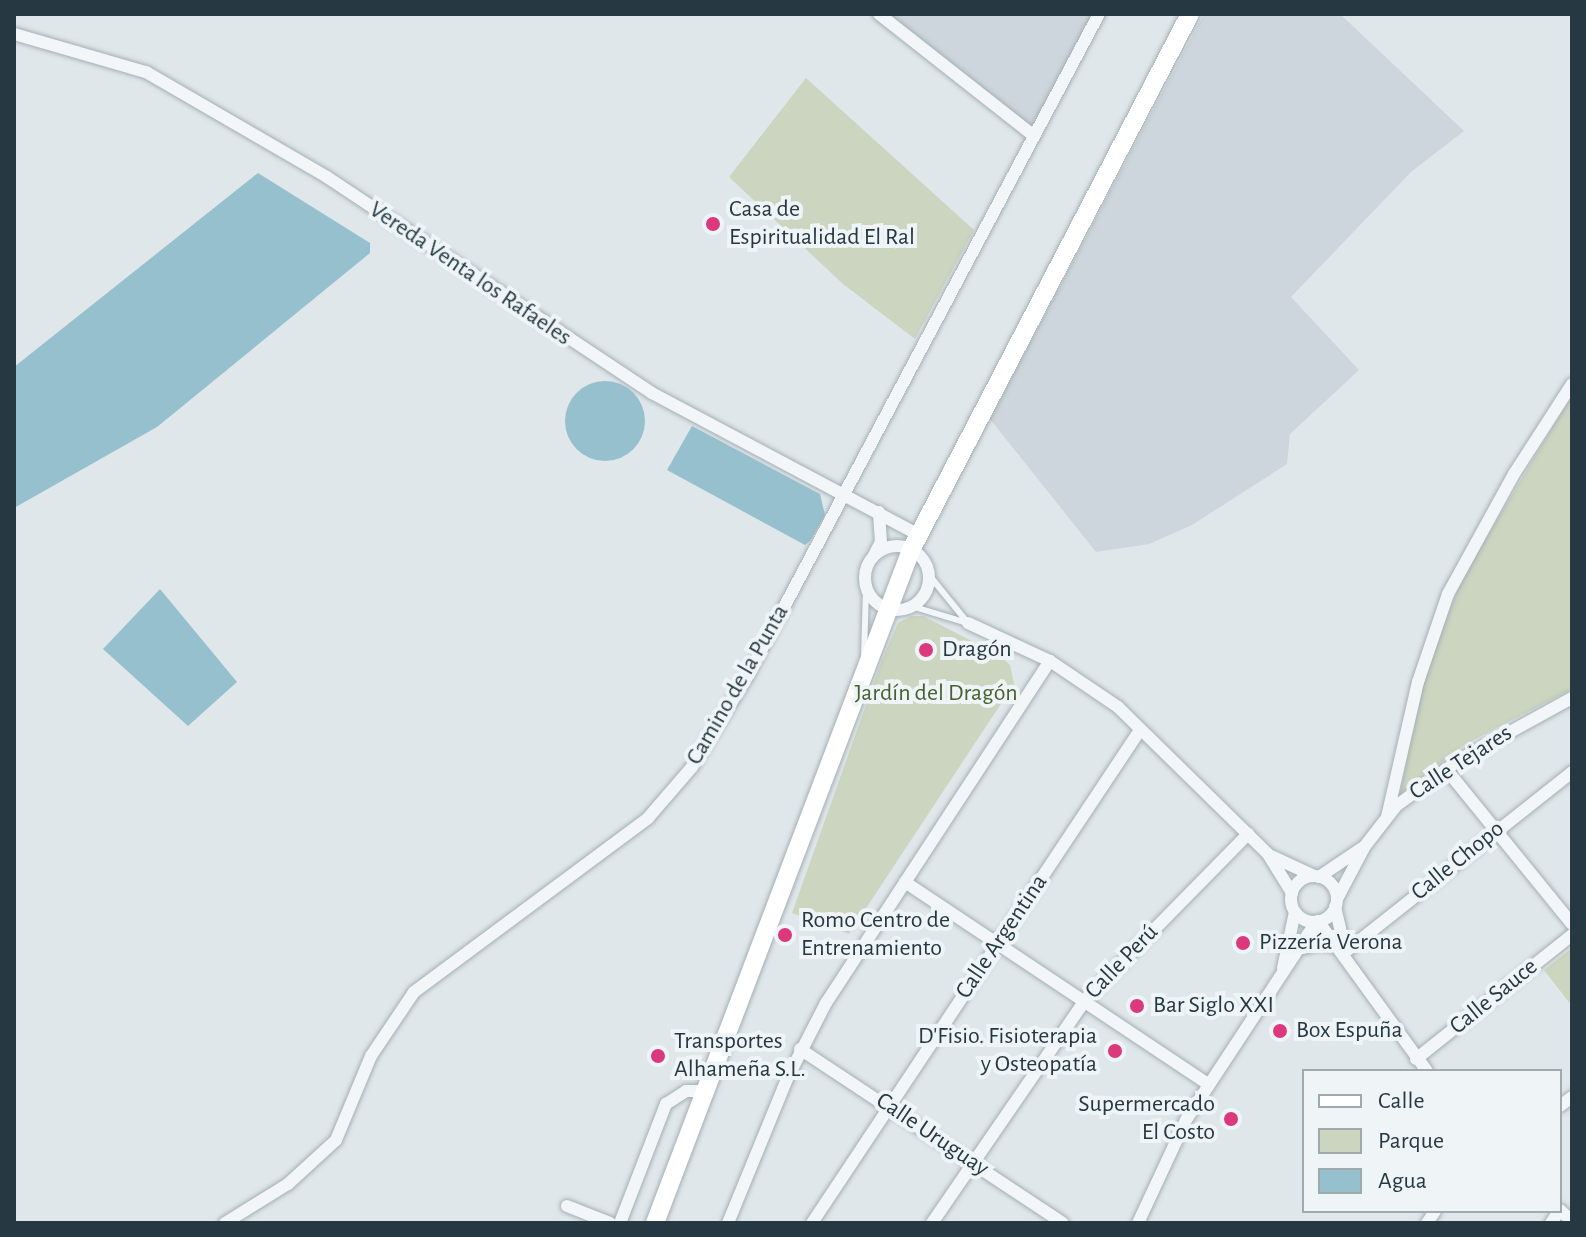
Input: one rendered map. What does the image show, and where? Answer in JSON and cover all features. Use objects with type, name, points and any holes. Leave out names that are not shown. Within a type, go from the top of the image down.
[{"type":"main road","points":[[655,1223],[863,671],[915,542],[1190,14]]},
{"type":"street","points":[[879,14],[1034,136]]},
{"type":"street","name":"Camino de la Punta","points":[[225,1223],[288,1184],[328,1149],[378,1045],[414,992],[648,818],[692,767],[845,494],[1099,14]]},
{"type":"street","name":"Vereda Venta los Rafaeles","points":[[14,34],[146,72],[327,177],[652,393],[879,512],[915,542]]},
{"type":"street","points":[[1387,817],[1415,694],[1448,594],[1514,474],[1572,384]]},
{"type":"street","points":[[874,556],[891,547],[915,542],[929,575],[924,595],[911,606],[887,609],[866,588],[874,556],[881,542],[879,512]]},
{"type":"street","points":[[968,623],[1050,661],[1118,707],[1268,854],[1292,893],[1295,912],[1282,971]]},
{"type":"street","points":[[728,1223],[800,1049],[1050,661]]},
{"type":"street","name":"Calle Tejares","points":[[1336,903],[1365,846],[1387,817],[1446,769],[1572,698]]},
{"type":"street","name":"Calle Argentina","points":[[812,1223],[1140,730]]},
{"type":"street","points":[[1446,769],[1572,924]]},
{"type":"street","name":"Calle Chopo","points":[[1343,950],[1572,772]]},
{"type":"street","name":"Calle Perú","points":[[932,1223],[971,1161],[1085,1000],[1248,834]]},
{"type":"street","name":"Calle Tejares","points":[[1316,877],[1365,846]]},
{"type":"street","points":[[1268,854],[1331,884],[1343,950]]},
{"type":"street","points":[[1292,893],[1302,880],[1316,877]]},
{"type":"street","points":[[905,882],[1208,1084]]},
{"type":"street","points":[[1138,1223],[1208,1084],[1282,971],[1303,948],[1317,922],[1336,903]]},
{"type":"street","points":[[1295,912],[1317,922],[1343,950],[1425,1069]]},
{"type":"street","name":"Calle Sauce","points":[[1416,1059],[1572,935]]},
{"type":"street","points":[[1303,948],[1343,950]]},
{"type":"street","name":"Calle Uruguay","points":[[800,1049],[1063,1223]]},
{"type":"street","points":[[620,1223],[666,1104],[686,1091],[706,1091]]},
{"type":"street","points":[[567,1206],[610,1223]]},
{"type":"lane","points":[[929,575],[968,623]]},
{"type":"lane","points":[[863,671],[866,588]]},
{"type":"lane","points":[[911,606],[968,623]]},
{"type":"shaded area","points":[[886,14],[1092,14],[1033,125],[1018,120]]},
{"type":"shaded area","points":[[1204,14],[1340,14],[1464,131],[1411,172],[1291,297],[1359,370],[1290,434],[1287,464],[1192,525],[1149,544],[1096,552],[990,419]]},
{"type":"green space","points":[[806,78],[974,230],[915,339],[843,284],[729,177]]},
{"type":"green space","points":[[1572,395],[1572,689],[1464,745],[1400,794],[1423,679],[1462,578]]},
{"type":"green space","name":"Jardín del Dragón","points":[[911,616],[923,616],[999,655],[1010,665],[1014,684],[849,934],[792,913],[882,660],[898,623]]},
{"type":"green space","points":[[1572,948],[1572,1006],[1544,970]]},
{"type":"water","points":[[258,173],[370,243],[370,253],[157,427],[14,508],[14,367]]},
{"type":"water","points":[[605,381],[620,384],[633,393],[642,406],[645,421],[642,436],[633,449],[620,458],[605,461],[590,458],[577,449],[568,436],[565,421],[568,406],[577,393],[590,384]]},
{"type":"water","points":[[692,426],[820,494],[825,515],[810,541],[805,545],[667,470]]},
{"type":"water","points":[[160,589],[237,682],[188,726],[103,649]]},
{"type":"place","name":"Casa de Espiritualidad El Ral","points":[[713,224]]},
{"type":"place","name":"Dragón","points":[[926,650]]},
{"type":"place","name":"Romo Centro de Entrenamiento","points":[[785,935]]},
{"type":"place","name":"Pizzería Verona","points":[[1243,943]]},
{"type":"place","name":"Bar Siglo XXI","points":[[1137,1006]]},
{"type":"place","name":"Box Espuña","points":[[1280,1031]]},
{"type":"place","name":"D'Fisio. Fisioterapia y Osteopatía","points":[[1115,1051]]},
{"type":"place","name":"Transportes Alhameña S.L.","points":[[658,1056]]},
{"type":"place","name":"Supermercado El Costo","points":[[1231,1119]]}]
